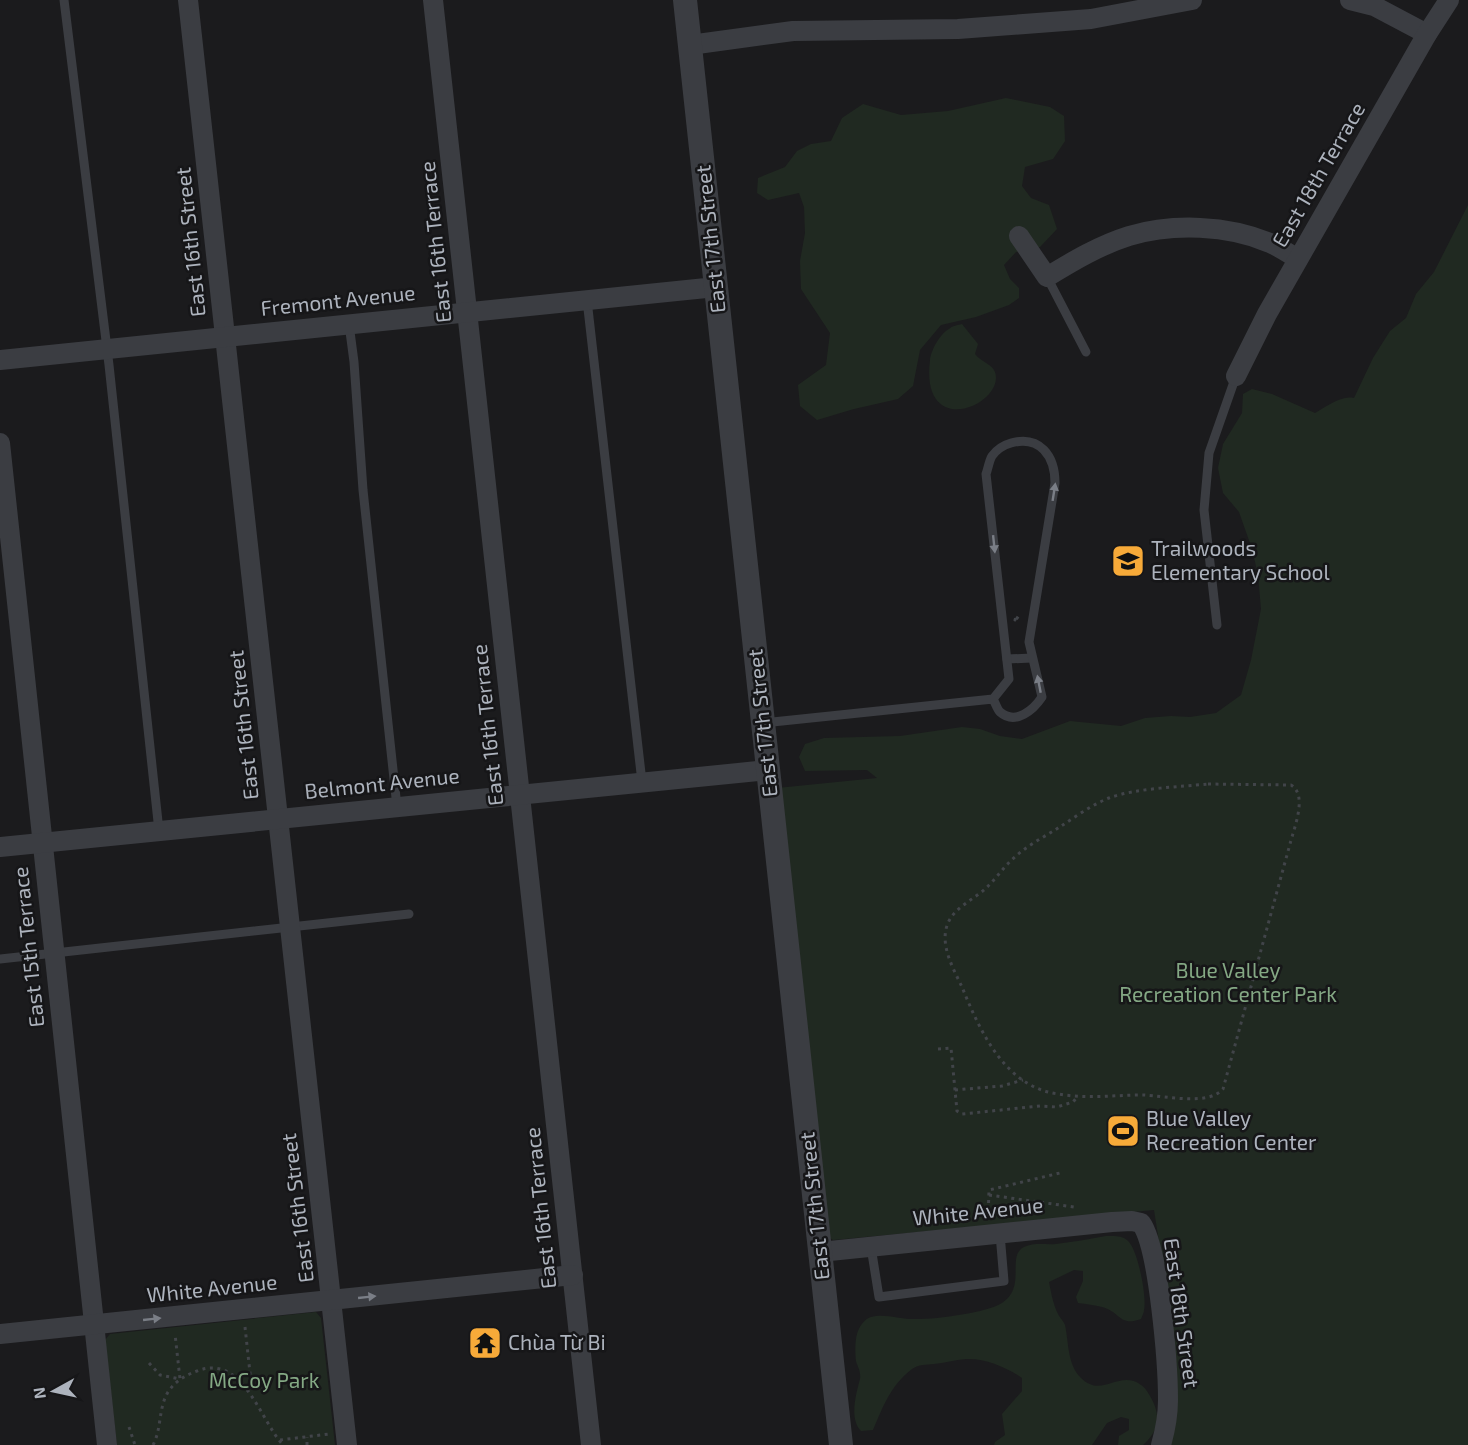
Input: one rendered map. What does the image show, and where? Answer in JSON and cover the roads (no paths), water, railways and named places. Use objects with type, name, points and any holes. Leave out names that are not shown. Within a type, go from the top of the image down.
[{"type":"street","name":"East 16th Street","points":[[188,0],[333,1301],[347,1445]]},
{"type":"street","name":"East 16th Terrace","points":[[433,0],[591,1445]]},
{"type":"street","name":"East 17th Street","points":[[686,0],[841,1445]]},
{"type":"street","points":[[1350,0],[1374,6],[1427,33]]},
{"type":"street","name":"East 18th Terrace","points":[[1236,376],[1298,260],[1427,33],[1449,0]]},
{"type":"street","points":[[690,45],[793,31],[958,29],[1091,20],[1182,1]]},
{"type":"street","points":[[1019,236],[1047,277],[1083,256],[1131,236],[1191,227],[1221,229],[1246,234],[1272,243],[1298,260]]},
{"type":"street","name":"Fremont Avenue","points":[[0,360],[716,286]]},
{"type":"street","name":"East 15th Terrace","points":[[0,444],[107,1445]]},
{"type":"street","name":"Belmont Avenue","points":[[0,847],[768,770]]},
{"type":"street","name":"White Avenue","points":[[820,1252],[1112,1222],[1141,1223]]},
{"type":"street","name":"East 18th Street","points":[[1141,1223],[1145,1229],[1154,1263],[1164,1336],[1168,1401],[1161,1445]]},
{"type":"street","name":"White Avenue","points":[[0,1334],[573,1275]]},
{"type":"lane","points":[[64,0],[107,349],[159,831]]},
{"type":"lane","points":[[1047,277],[1086,352]]},
{"type":"lane","points":[[588,300],[642,783]]},
{"type":"lane","points":[[349,324],[363,490],[397,807]]},
{"type":"lane","points":[[1217,625],[1204,510],[1209,453],[1236,376]]},
{"type":"lane","points":[[763,723],[993,699],[1009,679],[986,474],[991,457],[1003,445],[1022,440],[1036,442],[1048,455],[1055,471],[1055,483],[1029,642],[1042,697],[1034,709],[1024,716],[1010,716],[1000,712],[993,699]]},
{"type":"lane","points":[[1007,659],[1032,658]]},
{"type":"lane","points":[[0,959],[410,914]]},
{"type":"lane","points":[[872,1247],[879,1297],[1004,1281],[994,1235]]},
{"type":"place","name":"Trailwoods Elementary School","points":[[1128,561]]},
{"type":"place","name":"Blue Valley Recreation Center","points":[[1123,1131]]},
{"type":"place","name":"Chùa Từ Bi","points":[[485,1343]]},
{"type":"park label","name":"Blue Valley Recreation Center Park","points":[[1228,983]]},
{"type":"park label","name":"McCoy Park","points":[[264,1381]]}]
